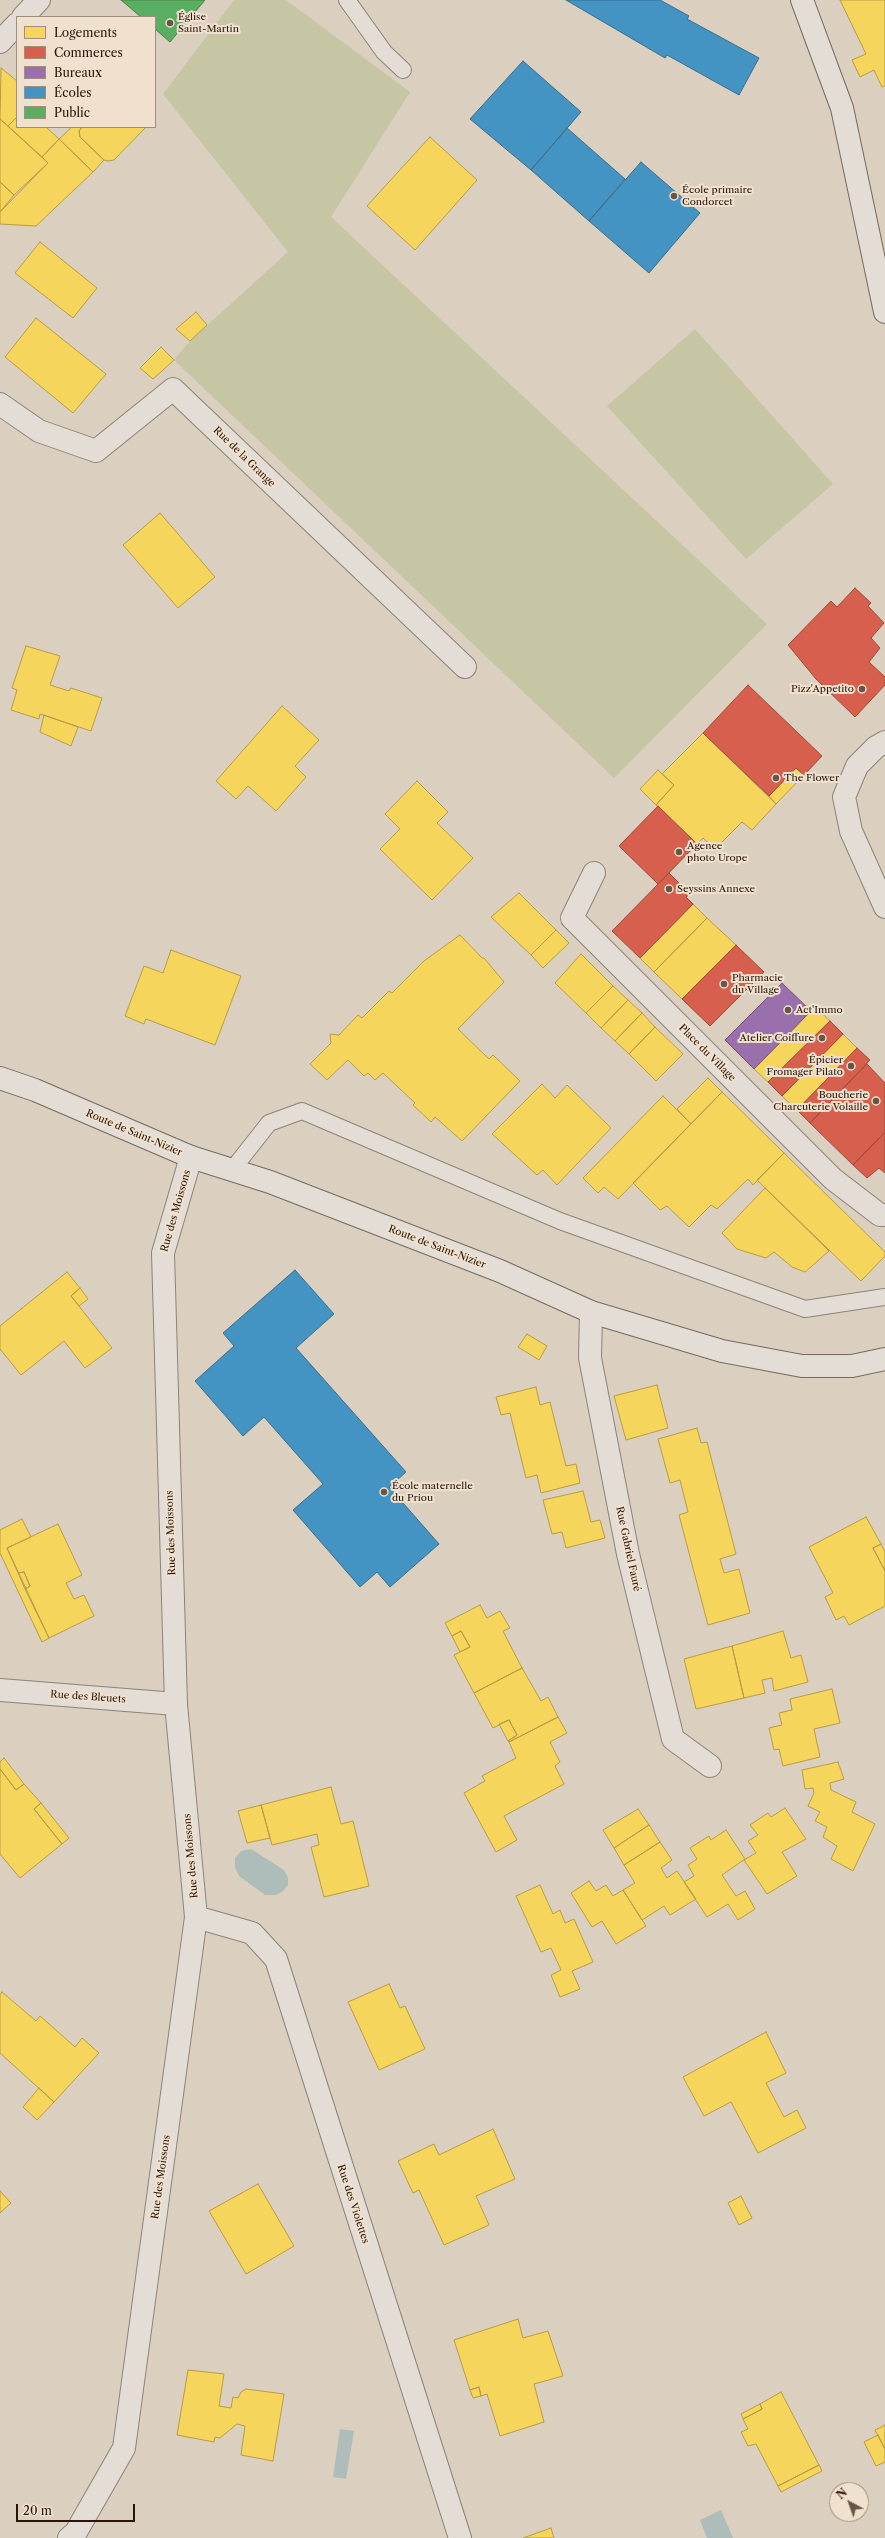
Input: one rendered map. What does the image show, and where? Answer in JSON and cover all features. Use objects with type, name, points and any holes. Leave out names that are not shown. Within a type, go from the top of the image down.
[{"type":"street","points":[[25,16],[39,0]]},
{"type":"street","points":[[802,0],[842,108],[885,312]]},
{"type":"street","points":[[0,42],[16,25]]},
{"type":"street","name":"Rue de la Grange","points":[[0,404],[39,431],[96,451],[173,389],[464,667]]},
{"type":"street","points":[[885,742],[876,747],[858,766],[844,797],[851,831],[885,907]]},
{"type":"street","name":"Place du Village","points":[[594,873],[572,918],[833,1179],[880,1215],[885,1215]]},
{"type":"street","name":"Route de Saint-Nizier","points":[[0,1078],[35,1090],[191,1158],[270,1182],[500,1271],[591,1312],[722,1351],[802,1366],[852,1366],[885,1359]]},
{"type":"street","name":"Rue des Moissons","points":[[69,2538],[76,2532],[124,2448],[196,1917],[176,1704],[163,1253],[191,1158]]},
{"type":"street","name":"Rue Gabriel Fauré","points":[[591,1312],[590,1358],[628,1554],[673,1740],[710,1766]]},
{"type":"street","name":"Rue des Bleuets","points":[[0,1690],[176,1704]]},
{"type":"street","name":"Rue des Violettes","points":[[196,1917],[252,1933],[276,1959],[460,2538]]},
{"type":"lane","points":[[347,0],[384,52],[403,70]]},
{"type":"lane","points":[[232,1170],[269,1123],[302,1111],[560,1221],[805,1309],[885,1297]]},
{"type":"green space","points":[[234,0],[286,0],[410,92],[331,217],[767,624],[614,778],[174,360],[190,341],[288,252],[163,94]]},
{"type":"green space","points":[[695,329],[833,484],[746,559],[607,406]]},
{"type":"shaded area","points":[[251,1849],[284,1870],[288,1878],[288,1885],[282,1892],[275,1895],[265,1895],[239,1876],[235,1867],[235,1858],[241,1851]]},
{"type":"shaded area","points":[[340,2429],[354,2431],[346,2479],[333,2477]]},
{"type":"shaded area","points":[[721,2510],[733,2538],[707,2538],[700,2520]]},
{"type":"building: Logements","points":[[840,0],[885,0],[885,86],[882,87],[874,70],[860,77],[852,60],[866,54]]},
{"type":"building: Logements","points":[[1,68],[16,80],[16,118],[8,126],[0,119]]},
{"type":"building: Logements","points":[[16,118],[16,128],[47,128],[59,139],[42,157],[8,126]]},
{"type":"building: Logements","points":[[0,119],[48,163],[14,195],[0,182]]},
{"type":"building: Logements","points":[[71,128],[81,128],[79,131],[80,137],[104,160],[93,172],[59,139]]},
{"type":"building: Logements","points":[[81,128],[145,128],[114,160],[108,161],[104,160],[80,137],[79,131]]},
{"type":"building: Logements","points":[[430,137],[477,180],[415,250],[367,206]]},
{"type":"building: Logements","points":[[59,139],[93,172],[36,226],[0,224],[0,212],[48,163],[42,157]]},
{"type":"building: Logements","points":[[0,182],[14,195],[0,212]]},
{"type":"building: Logements","points":[[40,242],[97,288],[73,318],[15,273]]},
{"type":"building: Logements","points":[[196,312],[207,325],[190,341],[176,329]]},
{"type":"building: Logements","points":[[36,318],[106,374],[73,413],[5,357]]},
{"type":"building: Logements","points":[[161,347],[174,360],[153,379],[140,368]]},
{"type":"building: Logements","points":[[160,513],[215,577],[178,608],[123,545]]},
{"type":"building: Logements","points":[[26,646],[60,656],[50,685],[69,691],[71,688],[102,698],[91,731],[40,714],[39,719],[11,710],[17,690],[12,688]]},
{"type":"building: Logements","points":[[282,706],[319,740],[295,766],[306,777],[276,811],[248,786],[236,799],[216,781]]},
{"type":"building: Logements","points":[[44,715],[78,727],[71,746],[40,732]]},
{"type":"building: Logements","points":[[703,733],[776,804],[752,830],[742,822],[715,849],[703,838],[697,844],[656,805],[674,785],[662,774]]},
{"type":"building: Logements","points":[[796,768],[804,775],[776,804],[769,796]]},
{"type":"building: Logements","points":[[658,770],[674,785],[656,805],[640,789]]},
{"type":"building: Logements","points":[[417,781],[448,812],[437,823],[473,858],[432,900],[380,849],[400,829],[385,814]]},
{"type":"building: Logements","points":[[519,893],[556,930],[531,955],[491,917]]},
{"type":"building: Logements","points":[[693,904],[707,918],[654,972],[640,958]]},
{"type":"building: Logements","points":[[707,918],[736,945],[682,999],[654,972]]},
{"type":"building: Logements","points":[[556,930],[569,943],[543,968],[531,955]]},
{"type":"building: Logements","points":[[460,935],[482,958],[484,958],[504,982],[458,1029],[489,1059],[493,1055],[520,1081],[462,1141],[435,1117],[431,1122],[413,1105],[415,1103],[383,1073],[375,1080],[368,1073],[364,1076],[348,1060],[327,1080],[310,1064],[331,1043],[330,1034],[339,1035],[358,1015],[362,1018],[389,991],[392,993],[424,961]]},
{"type":"building: Logements","points":[[171,950],[241,976],[215,1045],[146,1019],[144,1024],[125,1016],[144,966],[163,973]]},
{"type":"building: Logements","points":[[581,954],[613,986],[586,1013],[555,983]]},
{"type":"building: Logements","points":[[613,986],[628,1000],[601,1028],[586,1013]]},
{"type":"building: Logements","points":[[628,1000],[642,1013],[615,1041],[601,1028]]},
{"type":"building: Logements","points":[[815,1007],[830,1021],[768,1082],[754,1069]]},
{"type":"building: Logements","points":[[642,1013],[655,1027],[629,1054],[615,1041]]},
{"type":"building: Logements","points":[[655,1027],[683,1054],[656,1081],[629,1054]]},
{"type":"building: Logements","points":[[843,1034],[857,1048],[797,1110],[782,1096]]},
{"type":"building: Logements","points":[[708,1078],[722,1092],[691,1124],[677,1109]]},
{"type":"building: Logements","points":[[542,1084],[555,1098],[567,1085],[611,1128],[557,1185],[543,1170],[537,1175],[492,1134]]},
{"type":"building: Logements","points":[[722,1092],[784,1153],[753,1185],[748,1179],[717,1209],[711,1205],[689,1227],[667,1206],[660,1210],[633,1183]]},
{"type":"building: Logements","points":[[663,1096],[691,1124],[618,1199],[604,1187],[598,1193],[583,1178]]},
{"type":"building: Logements","points":[[784,1153],[885,1252],[885,1256],[861,1281],[757,1180]]},
{"type":"building: Logements","points":[[765,1188],[829,1251],[805,1272],[792,1267],[774,1252],[766,1258],[737,1249],[722,1233]]},
{"type":"building: Logements","points":[[67,1272],[80,1288],[71,1296],[112,1348],[85,1368],[64,1341],[21,1375],[0,1349],[0,1326]]},
{"type":"building: Logements","points":[[80,1288],[88,1299],[79,1306],[71,1296]]},
{"type":"building: Logements","points":[[527,1334],[547,1346],[539,1360],[518,1347]]},
{"type":"building: Logements","points":[[657,1385],[668,1428],[626,1440],[614,1396]]},
{"type":"building: Logements","points":[[536,1387],[540,1405],[550,1402],[566,1466],[576,1464],[580,1483],[541,1493],[537,1475],[526,1478],[510,1413],[501,1415],[496,1397]]},
{"type":"building: Logements","points":[[697,1428],[701,1443],[707,1442],[736,1554],[720,1559],[724,1573],[739,1569],[750,1613],[708,1625],[679,1515],[688,1512],[680,1480],[670,1483],[658,1439]]},
{"type":"building: Logements","points":[[583,1491],[591,1522],[600,1520],[605,1538],[566,1548],[562,1532],[552,1534],[543,1500]]},
{"type":"building: Logements","points":[[866,1517],[881,1544],[873,1548],[885,1571],[885,1606],[849,1625],[844,1616],[836,1620],[825,1597],[833,1593],[809,1547]]},
{"type":"building: Logements","points":[[22,1519],[31,1537],[7,1548],[49,1638],[42,1642],[0,1553],[0,1530]]},
{"type":"building: Logements","points":[[58,1524],[82,1575],[66,1583],[74,1599],[84,1595],[94,1616],[49,1638],[25,1589],[30,1586],[24,1572],[18,1573],[7,1548]]},
{"type":"building: Logements","points":[[881,1544],[885,1552],[885,1571],[873,1548]]},
{"type":"building: Logements","points":[[24,1572],[30,1586],[25,1589],[18,1573]]},
{"type":"building: Logements","points":[[480,1605],[487,1618],[500,1611],[510,1628],[503,1631],[522,1668],[474,1693],[454,1655],[470,1647],[461,1631],[452,1636],[445,1623]]},
{"type":"building: Logements","points":[[461,1631],[470,1647],[460,1652],[452,1636]]},
{"type":"building: Logements","points":[[783,1631],[791,1658],[801,1655],[808,1682],[774,1691],[772,1678],[762,1680],[765,1693],[744,1698],[732,1646]]},
{"type":"building: Logements","points":[[732,1646],[744,1698],[696,1709],[684,1659]]},
{"type":"building: Logements","points":[[522,1668],[541,1701],[548,1697],[558,1717],[509,1742],[508,1741],[517,1735],[509,1720],[493,1728],[474,1693]]},
{"type":"building: Logements","points":[[832,1689],[840,1723],[814,1729],[820,1757],[783,1766],[779,1749],[774,1750],[769,1728],[782,1725],[779,1713],[792,1710],[790,1699]]},
{"type":"building: Logements","points":[[558,1717],[567,1733],[550,1742],[560,1762],[555,1766],[564,1784],[504,1816],[517,1840],[496,1852],[464,1793],[485,1781],[482,1776],[516,1758],[509,1742]]},
{"type":"building: Logements","points":[[509,1720],[517,1735],[508,1741],[499,1724]]},
{"type":"building: Logements","points":[[4,1758],[24,1784],[16,1790],[0,1769],[0,1762]]},
{"type":"building: Logements","points":[[838,1762],[844,1779],[830,1783],[831,1790],[856,1802],[852,1812],[875,1824],[853,1871],[831,1859],[837,1846],[823,1837],[827,1827],[815,1821],[820,1812],[808,1806],[814,1793],[813,1788],[805,1789],[802,1770]]},
{"type":"building: Logements","points":[[0,1769],[16,1790],[24,1784],[41,1803],[34,1809],[62,1844],[20,1878],[0,1854]]},
{"type":"building: Logements","points":[[331,1787],[341,1824],[353,1821],[369,1886],[324,1897],[311,1847],[319,1845],[317,1834],[272,1845],[261,1805]]},
{"type":"building: Logements","points":[[41,1803],[69,1838],[62,1844],[34,1809]]},
{"type":"building: Logements","points":[[261,1805],[270,1838],[247,1843],[238,1811]]},
{"type":"building: Logements","points":[[785,1808],[806,1839],[782,1852],[797,1876],[767,1894],[744,1860],[756,1853],[748,1841],[758,1835],[750,1825],[768,1813],[771,1817]]},
{"type":"building: Logements","points":[[638,1809],[649,1825],[614,1848],[603,1830]]},
{"type":"building: Logements","points":[[649,1825],[660,1842],[624,1865],[614,1848]]},
{"type":"building: Logements","points":[[726,1830],[745,1859],[722,1875],[736,1896],[745,1891],[755,1909],[738,1920],[728,1904],[707,1917],[684,1882],[694,1876],[688,1865],[697,1859],[690,1848],[709,1836],[711,1840]]},
{"type":"building: Logements","points":[[660,1842],[672,1860],[661,1868],[667,1878],[677,1871],[696,1899],[670,1915],[664,1906],[642,1920],[623,1890],[635,1883],[624,1865]]},
{"type":"building: Logements","points":[[589,1881],[596,1891],[606,1885],[613,1896],[623,1890],[646,1926],[616,1944],[602,1921],[592,1927],[571,1893]]},
{"type":"building: Logements","points":[[540,1885],[553,1914],[560,1910],[565,1923],[574,1919],[593,1962],[572,1971],[580,1989],[560,1997],[551,1975],[561,1970],[551,1948],[541,1952],[516,1896]]},
{"type":"building: Logements","points":[[389,1984],[400,2008],[405,2006],[425,2049],[379,2070],[348,2002]]},
{"type":"building: Logements","points":[[2,1992],[36,2021],[40,2016],[75,2047],[82,2038],[99,2053],[54,2102],[0,2053],[0,1995]]},
{"type":"building: Logements","points":[[766,2032],[786,2073],[766,2083],[784,2117],[797,2110],[806,2128],[758,2153],[731,2102],[704,2116],[683,2077]]},
{"type":"building: Logements","points":[[39,2088],[54,2102],[37,2120],[23,2107]]},
{"type":"building: Logements","points":[[493,2129],[515,2179],[476,2196],[489,2225],[444,2245],[419,2190],[413,2193],[398,2161],[434,2144],[439,2155]]},
{"type":"building: Logements","points":[[258,2184],[294,2246],[246,2274],[209,2211]]},
{"type":"building: Logements","points":[[0,2191],[11,2203],[0,2213]]},
{"type":"building: Logements","points":[[741,2196],[752,2218],[739,2225],[728,2203]]},
{"type":"building: Logements","points":[[518,2319],[523,2338],[548,2331],[563,2376],[534,2384],[544,2422],[500,2436],[487,2394],[481,2396],[479,2387],[470,2390],[454,2340]]},
{"type":"building: Logements","points":[[188,2370],[224,2374],[219,2406],[231,2408],[233,2397],[238,2398],[241,2392],[246,2389],[284,2394],[273,2461],[241,2455],[245,2426],[237,2424],[220,2438],[215,2437],[214,2442],[177,2435]]},
{"type":"building: Logements","points":[[479,2387],[481,2396],[473,2398],[470,2390]]},
{"type":"building: Logements","points":[[781,2392],[819,2465],[778,2486],[756,2444],[748,2446],[741,2432],[748,2429],[743,2419],[762,2409],[760,2404]]},
{"type":"building: Logements","points":[[760,2404],[762,2409],[743,2419],[741,2414]]},
{"type":"building: Logements","points":[[885,2425],[885,2449],[875,2430]]},
{"type":"building: Logements","points":[[878,2435],[885,2449],[885,2462],[876,2466],[864,2442]]},
{"type":"building: Logements","points":[[819,2465],[822,2471],[781,2492],[778,2486]]},
{"type":"building: Logements","points":[[551,2528],[554,2538],[523,2538]]},
{"type":"building: Commerces","points":[[855,588],[871,603],[868,606],[884,623],[871,638],[880,648],[869,662],[885,677],[885,685],[855,717],[816,679],[788,645],[831,601],[837,607]]},
{"type":"building: Commerces","points":[[748,685],[822,756],[804,775],[796,768],[769,796],[703,733]]},
{"type":"building: Commerces","points":[[658,806],[697,844],[658,884],[619,846]]},
{"type":"building: Commerces","points":[[669,873],[690,894],[686,897],[693,904],[640,958],[612,931]]},
{"type":"building: Commerces","points":[[736,945],[764,972],[710,1026],[682,999]]},
{"type":"building: Commerces","points":[[830,1021],[843,1034],[782,1096],[768,1082]]},
{"type":"building: Commerces","points":[[857,1048],[870,1060],[810,1123],[797,1110]]},
{"type":"building: Commerces","points":[[867,1064],[885,1083],[885,1132],[853,1165],[810,1123]]},
{"type":"building: Commerces","points":[[885,1132],[885,1173],[879,1168],[867,1178],[853,1165]]},
{"type":"building: Bureaux","points":[[782,983],[811,1011],[754,1069],[725,1040]]},
{"type":"building: Écoles","points":[[566,0],[660,0],[689,16],[687,19],[759,58],[739,95],[667,55],[665,58]]},
{"type":"building: Écoles","points":[[523,61],[581,112],[531,170],[470,119]]},
{"type":"building: Écoles","points":[[567,128],[625,179],[589,221],[531,170]]},
{"type":"building: Écoles","points":[[641,162],[700,213],[649,273],[589,221]]},
{"type":"building: Écoles","points":[[295,1270],[334,1314],[296,1348],[406,1472],[389,1487],[439,1544],[390,1587],[377,1572],[360,1587],[293,1510],[323,1484],[264,1417],[243,1436],[195,1381],[234,1346],[223,1333]]},
{"type":"building: Public","name":"Église Saint-Martin","points":[[121,0],[205,0],[170,42],[156,30],[156,16],[140,16]]},
{"type":"place","name":"Église Saint-Martin","points":[[170,23]]},
{"type":"place","name":"École primaire Condorcet","points":[[674,196]]},
{"type":"place","name":"Pizz'Appetito","points":[[862,689]]},
{"type":"place","name":"The Flower","points":[[776,778]]},
{"type":"place","name":"Agence photo Urope","points":[[679,852]]},
{"type":"place","name":"Seyssins Annexe","points":[[669,889]]},
{"type":"place","name":"Pharmacie du Village","points":[[724,984]]},
{"type":"place","name":"Act'Immo","points":[[788,1010]]},
{"type":"place","name":"Atelier Coiffure","points":[[822,1038]]},
{"type":"place","name":"Épicier Fromager Pilato","points":[[851,1066]]},
{"type":"place","name":"Boucherie Charcuterie Volaille","points":[[876,1101]]},
{"type":"place","name":"École maternelle du Priou","points":[[384,1492]]}]
